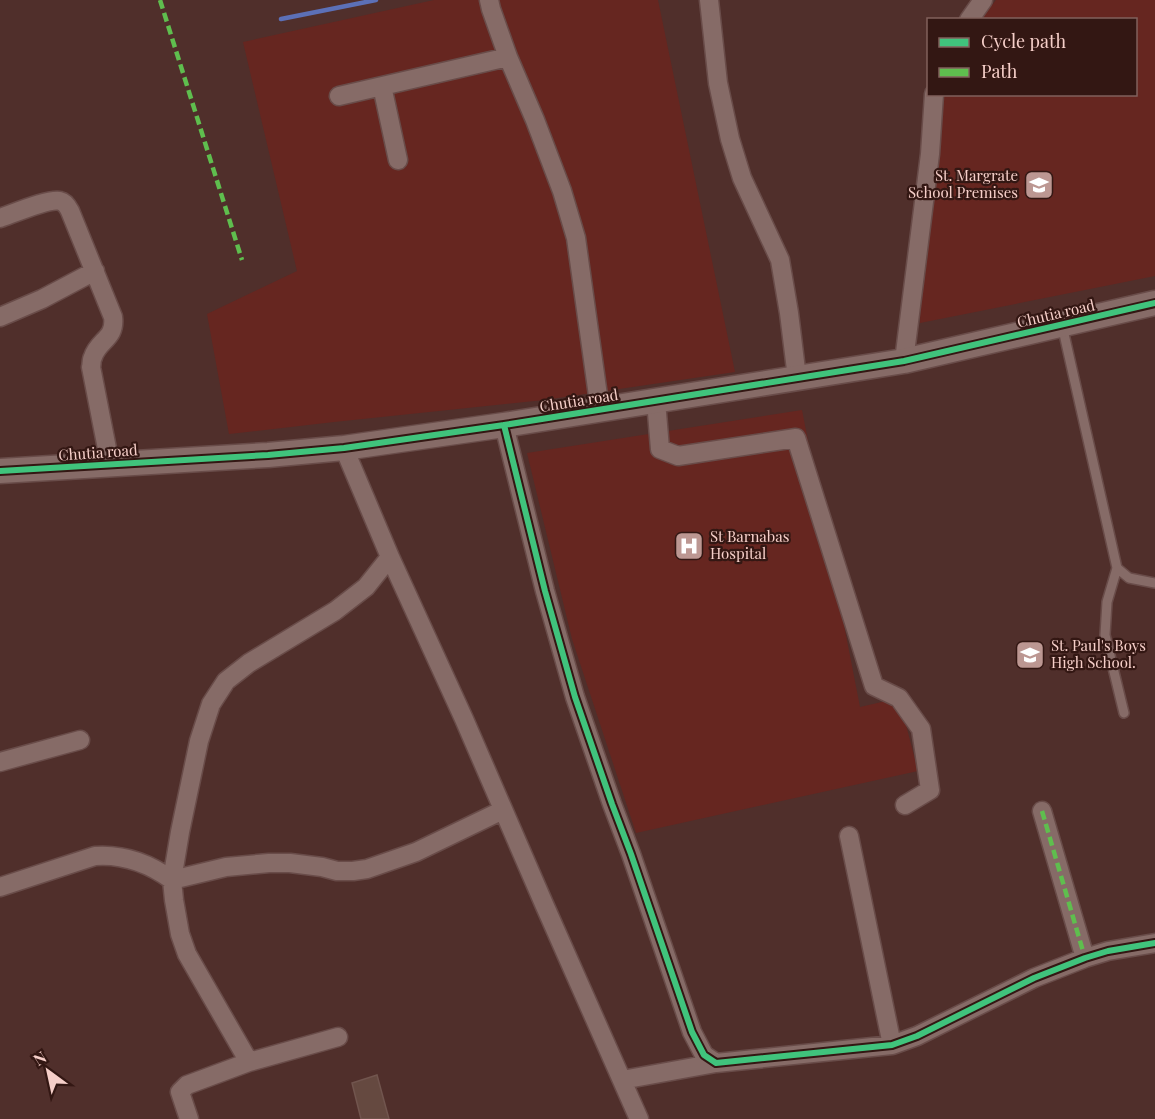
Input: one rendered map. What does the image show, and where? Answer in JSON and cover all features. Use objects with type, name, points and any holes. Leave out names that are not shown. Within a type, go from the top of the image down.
[{"type":"street","points":[[489,0],[490,9],[508,57],[562,191],[576,238],[600,410]]},
{"type":"street","points":[[709,0],[718,83],[730,139],[742,178],[780,260],[797,378]]},
{"type":"street","points":[[970,18],[983,0]]},
{"type":"street","points":[[339,96],[508,57]]},
{"type":"street","points":[[382,86],[398,160]]},
{"type":"street","points":[[904,361],[930,154],[934,96]]},
{"type":"street","points":[[0,218],[50,201],[61,201],[70,211],[113,317],[114,325],[111,335],[93,356],[92,367],[110,464]]},
{"type":"street","points":[[0,317],[27,307],[95,271]]},
{"type":"street","name":"Chutia road","points":[[0,471],[268,455],[344,448],[504,425],[904,361],[1155,303]]},
{"type":"street","points":[[656,400],[660,449],[678,456],[796,438],[874,686],[899,699],[921,729],[930,790],[905,805]]},
{"type":"street","points":[[504,425],[545,591],[576,697],[692,1032],[704,1055],[716,1063]]},
{"type":"street","points":[[344,448],[639,1119]]},
{"type":"street","points":[[249,1062],[187,954],[180,934],[172,880],[199,741],[211,704],[226,681],[249,663],[336,611],[366,587],[390,557]]},
{"type":"street","points":[[0,762],[80,740]]},
{"type":"street","points":[[0,887],[95,856],[109,855],[124,857],[142,864],[172,880],[226,867],[269,863],[290,863],[337,871],[367,869],[416,852],[503,810]]},
{"type":"street","points":[[1042,811],[1085,958]]},
{"type":"street","points":[[849,836],[892,1046]]},
{"type":"street","points":[[622,1080],[716,1063],[892,1046],[1034,978],[1085,958],[1108,951],[1155,943]]},
{"type":"street","points":[[189,1119],[180,1092],[187,1085],[249,1062],[338,1037]]},
{"type":"lane","points":[[1062,325],[1117,568],[1107,602],[1105,635],[1124,713]]},
{"type":"lane","points":[[1117,568],[1129,578],[1155,583]]},
{"type":"shaded area","points":[[434,0],[658,0],[735,372],[544,400],[229,434],[207,314],[297,271],[243,42]]},
{"type":"shaded area","name":"St. Margrate School Premises","points":[[996,0],[1155,0],[1155,276],[920,323],[926,94],[927,96],[1137,96],[1137,18],[982,18]]},
{"type":"shaded area","name":"St Barnabas Hospital","points":[[802,410],[860,707],[899,698],[918,771],[636,833],[572,639],[527,453]]},
{"type":"building","points":[[377,1075],[389,1119],[361,1119],[352,1083]]},
{"type":"waterway","points":[[281,19],[376,0]]},
{"type":"marked path","points":[[160,0],[242,260]]},
{"type":"marked path","points":[[1042,811],[1085,958]]},
{"type":"cycle path","points":[[0,471],[268,455],[344,448],[504,425],[904,361],[1155,303]]},
{"type":"cycle path","points":[[504,425],[545,591],[575,697],[692,1032],[704,1055],[716,1063],[892,1045],[917,1036],[1034,978],[1085,958],[1108,951],[1155,943]]},
{"type":"place","name":"St. Margrate School Premises","points":[[1039,185]]},
{"type":"place","name":"St Barnabas Hospital","points":[[689,546]]},
{"type":"place","name":"St. Paul's Boys High School.","points":[[1030,655]]}]
